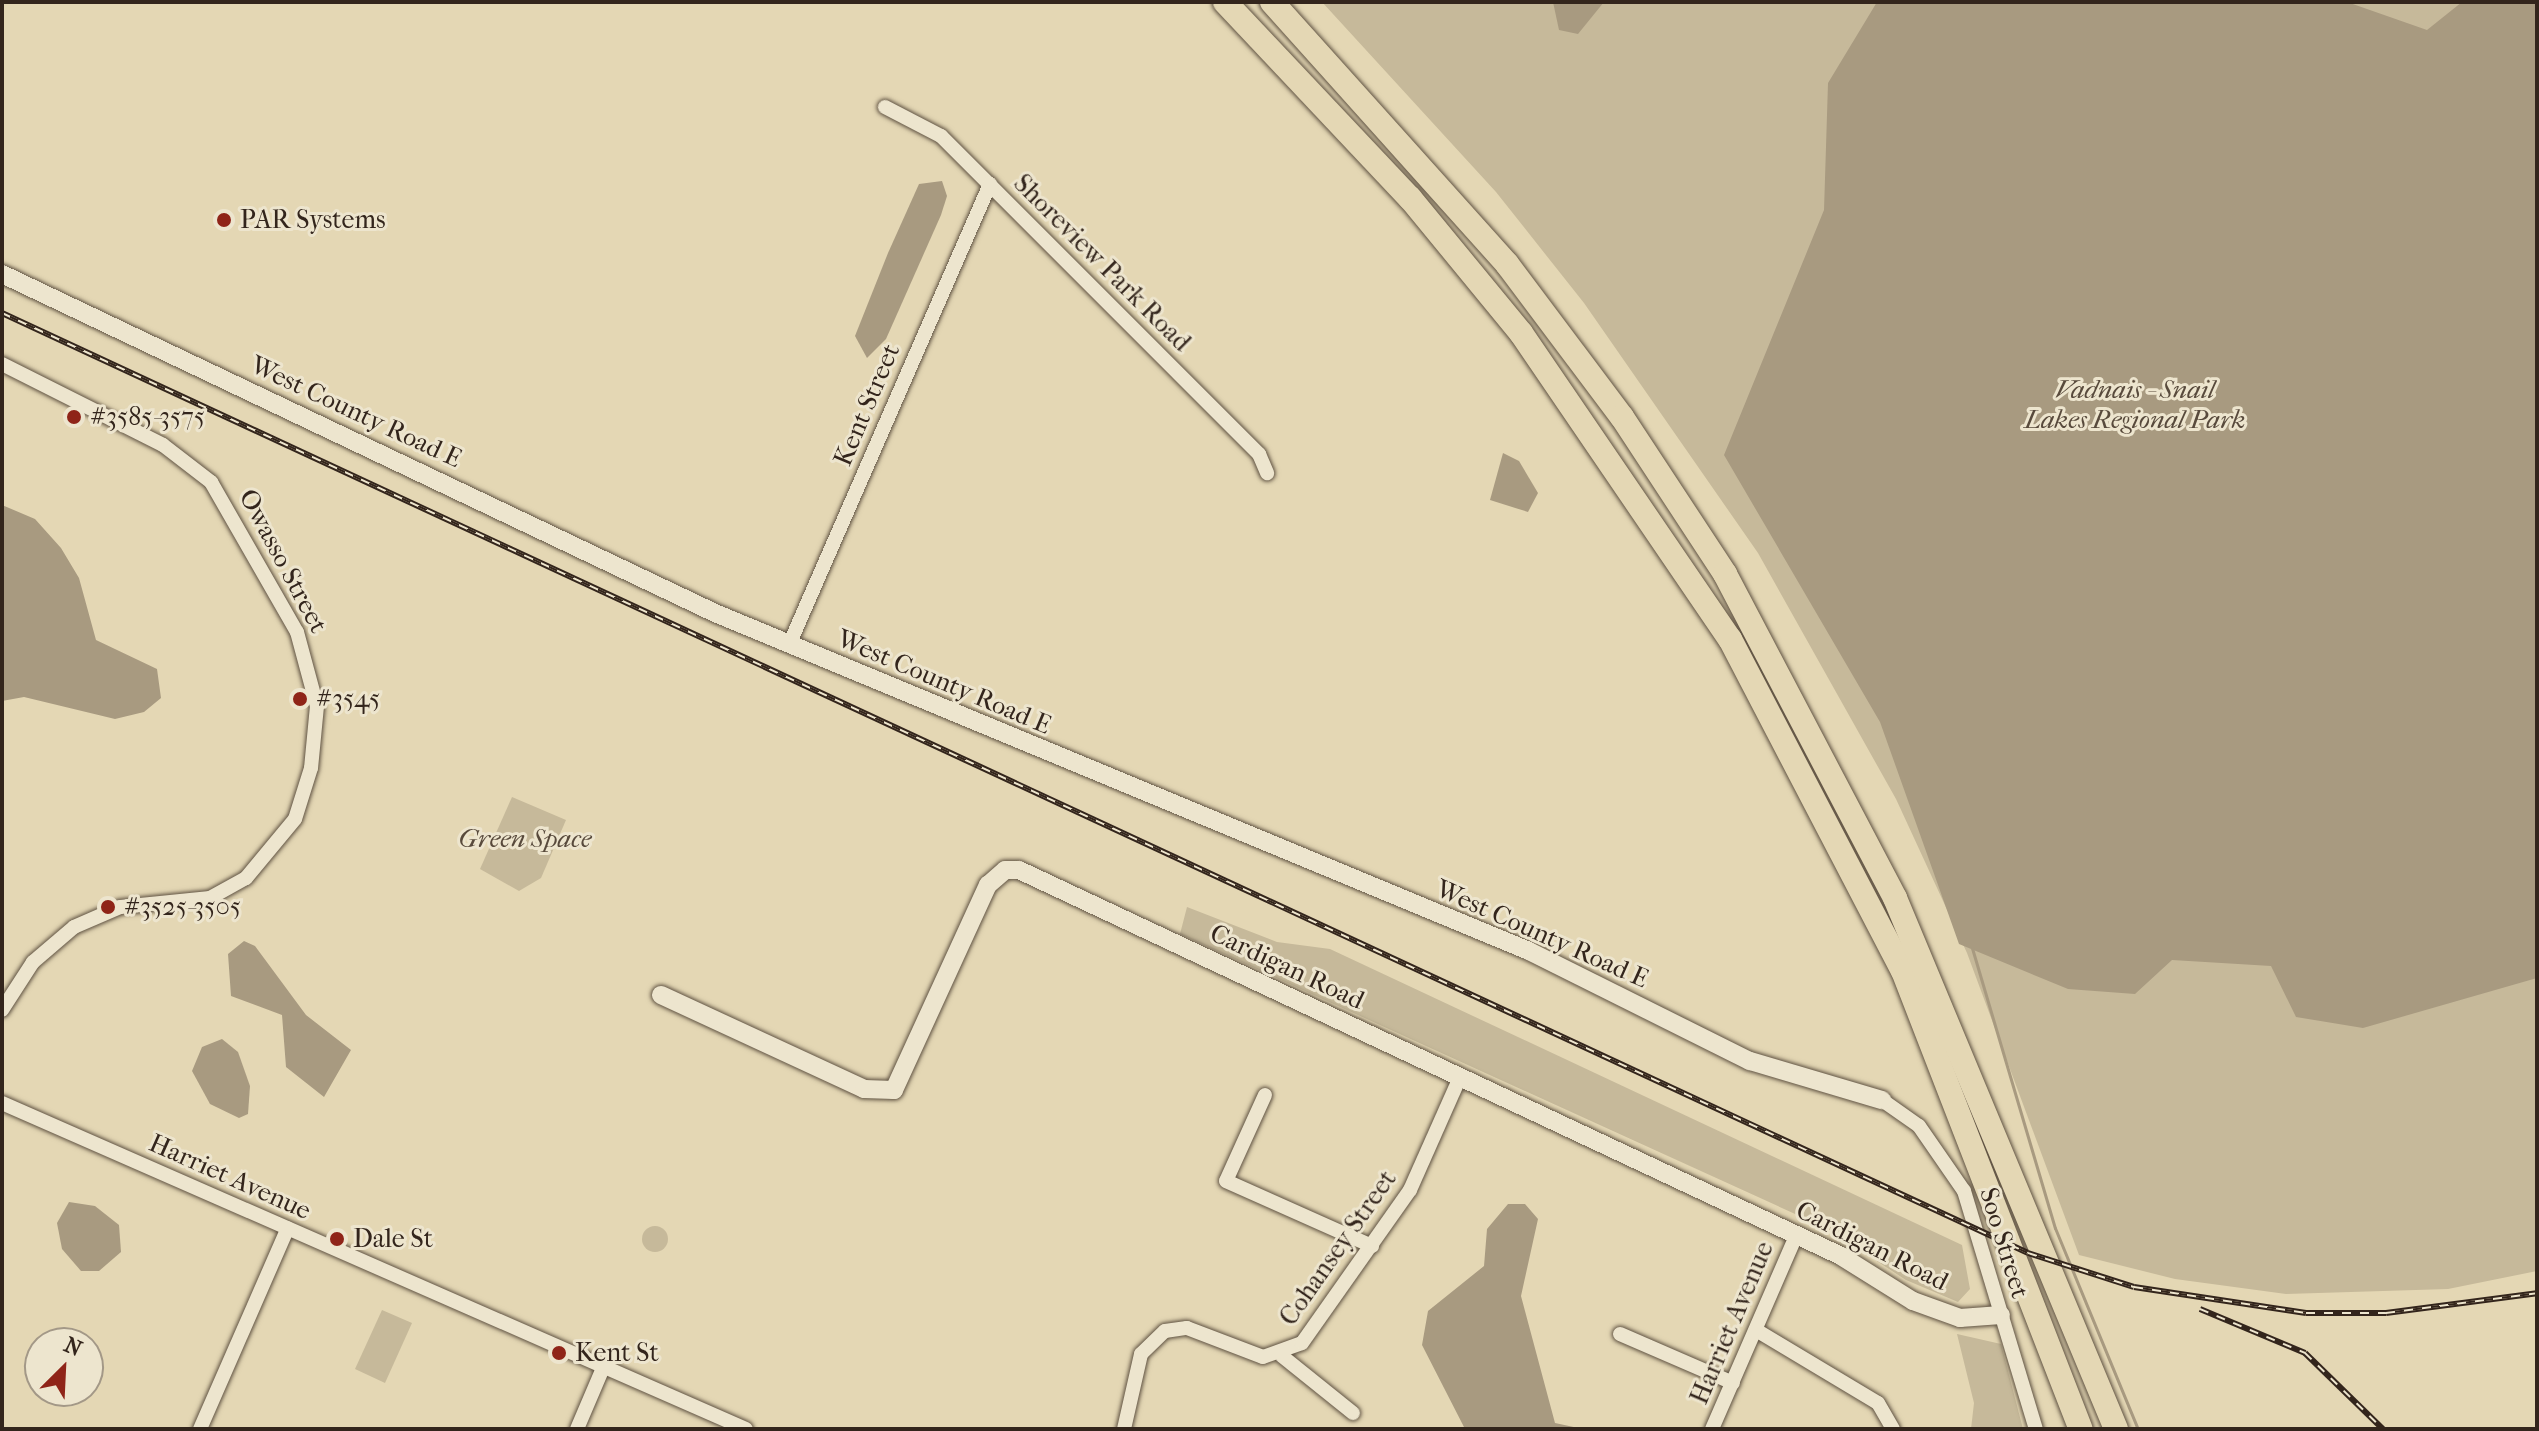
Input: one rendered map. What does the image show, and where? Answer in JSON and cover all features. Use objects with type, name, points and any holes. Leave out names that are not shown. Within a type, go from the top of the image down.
[{"type":"highway","points":[[1225,2],[1410,198],[1521,333],[1730,639],[1822,802],[1908,982],[2081,1429]]},
{"type":"highway","points":[[1272,2],[1507,264],[1622,417],[1725,574],[1895,898],[2116,1429]]},
{"type":"street","name":"Shoreview Park Road","points":[[885,107],[941,136],[1259,454],[1267,473]]},
{"type":"street","name":"Kent Street","points":[[789,645],[990,184]]},
{"type":"street","name":"West County Road E","points":[[2,274],[789,645],[1529,951],[1750,1061],[1882,1100]]},
{"type":"street","name":"Owasso Street","points":[[2,364],[163,445],[211,482],[297,632],[317,706],[311,768],[295,819],[246,878],[210,898],[120,907],[74,927],[33,962],[2,1010]]},
{"type":"street","name":"Cardigan Road","points":[[661,995],[864,1089],[894,1090],[988,885],[1005,870],[1019,870],[1796,1236],[1913,1301],[1960,1318],[2001,1315]]},
{"type":"street","name":"Cohansey Street","points":[[1124,1429],[1141,1354],[1165,1331],[1187,1328],[1252,1354],[1282,1356],[1302,1343],[1410,1190],[1460,1077]]},
{"type":"street","points":[[1265,1095],[1226,1181],[1372,1246]]},
{"type":"street","name":"Soo Street","points":[[1882,1100],[1919,1126],[1949,1163],[1977,1222],[2001,1315],[2036,1429]]},
{"type":"street","name":"Harriet Avenue","points":[[2,1103],[746,1429]]},
{"type":"street","points":[[200,1429],[288,1228]]},
{"type":"street","name":"Harriet Avenue","points":[[1712,1429],[1796,1236]]},
{"type":"street","points":[[1756,1330],[1878,1403],[1893,1429]]},
{"type":"street","points":[[1620,1334],[1733,1383]]},
{"type":"street","points":[[1282,1356],[1353,1413]]},
{"type":"street","points":[[577,1429],[603,1368]]},
{"type":"green space","name":"Vadnais - Snail Lakes Regional Park","points":[[1322,2],[2537,2],[2537,1271],[2448,1289],[2286,1294],[2175,1279],[2079,1255],[1967,953],[1896,799],[1758,553],[1584,303],[1496,192]]},
{"type":"green space","name":"Green Space","points":[[512,797],[566,820],[541,878],[519,891],[480,869]]},
{"type":"green space","points":[[1187,907],[1277,942],[1330,949],[1962,1245],[1970,1289],[1958,1302],[1906,1280],[1826,1228],[1180,934]]},
{"type":"green space","points":[[655,1226],[664,1230],[668,1239],[664,1248],[655,1252],[646,1248],[642,1239],[646,1230]]},
{"type":"green space","points":[[382,1310],[412,1323],[385,1383],[355,1369]]},
{"type":"green space","points":[[1957,1334],[2001,1344],[2023,1429],[1971,1429],[1974,1403]]},
{"type":"shaded area","points":[[1553,2],[1604,2],[1578,34],[1559,30]]},
{"type":"shaded area","name":"Vadnais - Snail Lakes Regional Park","points":[[1877,2],[2347,2],[2427,30],[2462,2],[2537,2],[2537,978],[2363,1028],[2296,1017],[2271,966],[2172,960],[2135,994],[2068,989],[1959,944],[1880,722],[1724,455],[1824,210],[1828,83]]},
{"type":"shaded area","points":[[942,181],[947,196],[941,215],[886,339],[867,358],[855,336],[888,253],[919,184]]},
{"type":"shaded area","points":[[1503,453],[1519,461],[1538,493],[1528,512],[1490,500]]},
{"type":"shaded area","points":[[2,505],[35,519],[61,548],[79,578],[96,640],[157,669],[161,698],[144,712],[115,719],[24,697],[2,701]]},
{"type":"shaded area","points":[[244,941],[255,946],[306,1015],[351,1050],[324,1097],[286,1067],[282,1015],[231,996],[228,954]]},
{"type":"shaded area","points":[[222,1039],[238,1052],[250,1086],[248,1114],[239,1118],[210,1104],[192,1071],[202,1047]]},
{"type":"shaded area","points":[[69,1202],[95,1206],[119,1225],[121,1252],[99,1271],[81,1271],[62,1249],[57,1223]]},
{"type":"shaded area","points":[[1508,1204],[1525,1204],[1538,1219],[1521,1296],[1555,1423],[1583,1429],[1465,1429],[1422,1345],[1428,1311],[1484,1266],[1487,1229]]},
{"type":"waterway","points":[[1972,948],[2055,1228],[2138,1429]]},
{"type":"railway","points":[[2,313],[2028,1253],[2134,1287],[2306,1313],[2386,1313],[2537,1293]]},
{"type":"railway","points":[[2200,1309],[2305,1353],[2383,1429]]},
{"type":"place","name":"PAR Systems","points":[[224,220]]},
{"type":"place","name":"#3585-3575","points":[[74,417]]},
{"type":"place","name":"#3545","points":[[300,699]]},
{"type":"place","name":"#3525-3505","points":[[108,907]]},
{"type":"place","name":"Dale St","points":[[337,1239]]},
{"type":"place","name":"Kent St","points":[[559,1353]]}]
